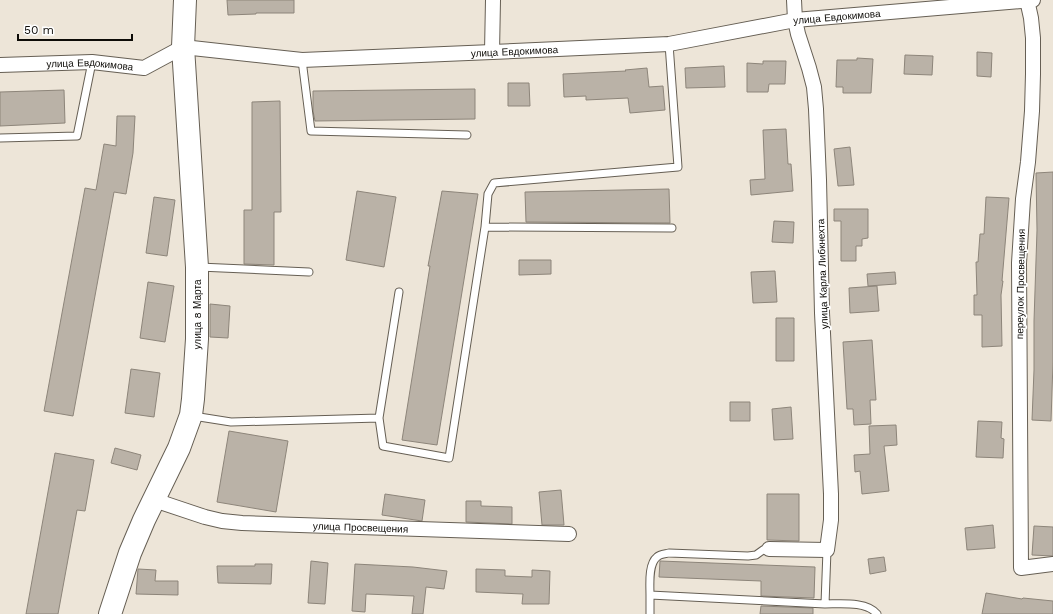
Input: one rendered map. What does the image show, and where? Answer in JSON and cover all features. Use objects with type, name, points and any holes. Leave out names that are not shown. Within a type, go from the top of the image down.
[{"type":"main road","name":"улица 8 Марта","points":[[110,614],[130,553],[144,520],[179,448],[190,415],[193,399],[197,339],[197,266],[183,47],[185,0]]},
{"type":"street","points":[[492,52],[493,0]]},
{"type":"street","name":"улица Карла Либкнехта","points":[[794,0],[795,20],[814,87],[816,109],[820,194],[822,312],[831,494],[831,520],[828,550]]},
{"type":"street","name":"переулок Просвещения","points":[[1027,0],[1033,38],[1033,74],[1032,111],[1028,162],[1023,199],[1019,263],[1021,568],[1053,564]]},
{"type":"street","name":"улица Евдокимова","points":[[0,65],[92,62],[144,68],[183,47],[302,60],[669,44],[795,20],[1033,0]]},
{"type":"street","name":"улица Просвещения","points":[[154,500],[194,514],[222,521],[569,534]]},
{"type":"street","points":[[769,549],[828,550]]},
{"type":"lane","points":[[399,292],[379,418],[383,446],[449,458],[485,227],[488,194],[494,183],[678,167],[669,44]]},
{"type":"lane","points":[[302,60],[311,131],[467,135]]},
{"type":"lane","points":[[0,138],[77,136],[92,62]]},
{"type":"lane","points":[[485,227],[672,228]]},
{"type":"lane","points":[[197,266],[309,272]]},
{"type":"lane","points":[[190,415],[231,422],[379,418]]},
{"type":"lane","points":[[650,614],[652,564],[658,556],[669,553],[748,556],[756,555],[763,550],[769,549]]},
{"type":"lane","points":[[825,604],[828,550]]},
{"type":"lane","points":[[650,595],[856,605],[871,608],[877,614]]},
{"type":"building","points":[[227,0],[294,0],[294,13],[228,15]]},
{"type":"building","points":[[977,52],[992,53],[991,77],[977,76]]},
{"type":"building","points":[[905,55],[933,56],[932,75],[904,74]]},
{"type":"building","points":[[857,58],[873,59],[871,93],[843,93],[843,87],[836,87],[837,60],[857,60]]},
{"type":"building","points":[[763,61],[786,61],[785,84],[769,84],[768,92],[747,92],[747,63],[763,64]]},
{"type":"building","points":[[724,66],[725,87],[686,88],[685,68]]},
{"type":"building","points":[[647,68],[649,87],[663,86],[665,110],[630,113],[628,98],[586,100],[586,96],[564,97],[563,74],[626,71],[625,70]]},
{"type":"building","points":[[508,83],[529,83],[530,106],[508,106]]},
{"type":"building","points":[[475,89],[475,119],[315,121],[313,111],[313,91]]},
{"type":"building","points":[[64,90],[65,123],[0,126],[0,92]]},
{"type":"building","points":[[280,101],[281,212],[274,212],[274,265],[244,264],[244,210],[252,210],[252,102]]},
{"type":"building","points":[[117,116],[135,116],[133,153],[126,194],[114,192],[73,416],[44,411],[85,188],[96,190],[104,144],[116,146]]},
{"type":"building","points":[[786,129],[788,164],[791,164],[793,191],[751,195],[750,180],[765,179],[763,130]]},
{"type":"building","points":[[850,147],[854,185],[838,186],[834,149]]},
{"type":"building","points":[[1053,172],[1053,362],[1051,421],[1032,420],[1037,230],[1036,173]]},
{"type":"building","points":[[669,189],[670,223],[526,222],[525,192]]},
{"type":"building","points":[[357,191],[396,197],[384,267],[346,260]]},
{"type":"building","points":[[442,191],[478,194],[437,445],[402,440],[430,266],[428,266]]},
{"type":"building","points":[[154,197],[175,200],[167,256],[146,253]]},
{"type":"building","points":[[986,197],[1009,198],[1001,295],[1002,346],[982,347],[982,315],[974,315],[974,295],[977,295],[976,262],[978,262],[980,234],[984,234]]},
{"type":"building","points":[[834,209],[868,209],[868,238],[862,239],[862,246],[856,246],[856,261],[841,261],[841,221],[834,221]]},
{"type":"building","points":[[774,221],[794,222],[793,243],[772,242]]},
{"type":"building","points":[[519,260],[551,260],[551,274],[519,275]]},
{"type":"building","points":[[775,271],[777,302],[753,303],[751,272]]},
{"type":"building","points":[[895,272],[896,284],[868,286],[867,274]]},
{"type":"building","points":[[148,282],[174,286],[165,342],[140,338]]},
{"type":"building","points":[[877,286],[879,311],[850,313],[849,288]]},
{"type":"building","points":[[210,304],[230,306],[228,338],[210,337]]},
{"type":"building","points":[[776,318],[794,318],[794,361],[776,361]]},
{"type":"building","points":[[872,340],[876,400],[870,400],[871,424],[854,425],[853,409],[847,409],[843,342]]},
{"type":"building","points":[[131,369],[160,373],[154,417],[125,413]]},
{"type":"building","points":[[730,402],[750,402],[750,421],[730,421]]},
{"type":"building","points":[[791,407],[793,439],[774,440],[772,409]]},
{"type":"building","points":[[978,421],[1002,422],[1001,438],[1004,439],[1003,458],[976,457]]},
{"type":"building","points":[[896,425],[897,445],[884,446],[889,491],[862,494],[860,471],[855,472],[854,455],[870,454],[869,426]]},
{"type":"building","points":[[229,431],[288,441],[276,512],[217,502]]},
{"type":"building","points":[[115,448],[141,455],[137,470],[111,463]]},
{"type":"building","points":[[55,453],[94,460],[85,511],[77,510],[58,614],[26,614]]},
{"type":"building","points":[[561,490],[564,525],[542,525],[539,492]]},
{"type":"building","points":[[385,494],[425,500],[422,521],[382,515]]},
{"type":"building","points":[[767,494],[799,494],[799,541],[767,540]]},
{"type":"building","points":[[466,501],[481,501],[481,506],[512,507],[512,524],[466,522]]},
{"type":"building","points":[[993,525],[995,548],[967,550],[965,528]]},
{"type":"building","points":[[1034,526],[1053,527],[1053,556],[1032,555]]},
{"type":"building","points":[[884,557],[886,571],[870,574],[868,559]]},
{"type":"building","points":[[311,561],[328,563],[325,604],[308,603]]},
{"type":"building","points":[[660,561],[815,567],[814,598],[761,596],[761,581],[659,577]]},
{"type":"building","points":[[255,564],[272,564],[271,584],[218,583],[217,566],[255,566]]},
{"type":"building","points":[[355,564],[413,567],[447,571],[444,589],[426,587],[423,614],[412,614],[414,596],[366,594],[365,612],[352,611]]},
{"type":"building","points":[[138,569],[156,570],[155,581],[178,581],[178,595],[136,594]]},
{"type":"building","points":[[476,569],[505,570],[505,576],[532,577],[532,570],[550,571],[549,604],[522,604],[523,594],[476,592]]},
{"type":"building","points":[[986,593],[1022,599],[1053,601],[1053,614],[982,614]]},
{"type":"building","points":[[761,606],[813,608],[813,614],[760,614]]}]
